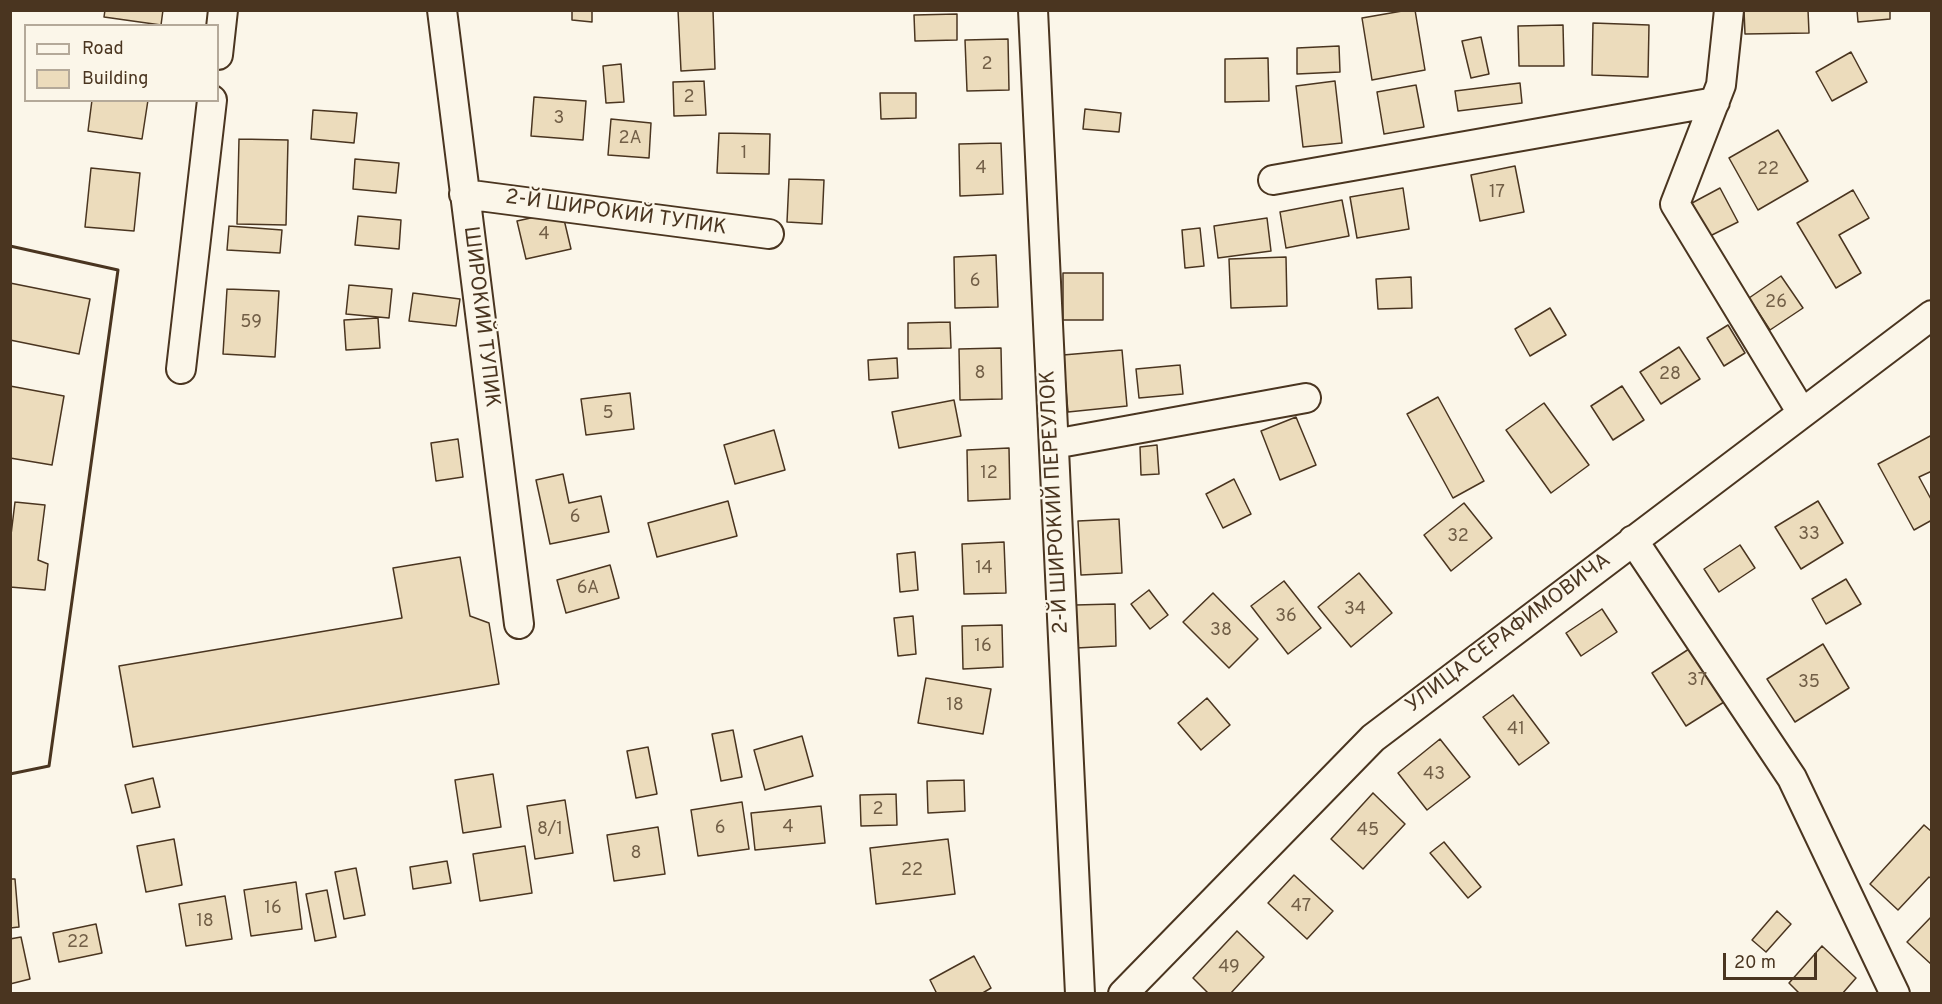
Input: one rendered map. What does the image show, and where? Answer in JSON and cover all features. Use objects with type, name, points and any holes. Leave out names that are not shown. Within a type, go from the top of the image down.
[{"type":"street","points":[[219,46],[223,10]]},
{"type":"street","name":"ШИРОКИЙ ТУПИК","points":[[442,10],[519,624]]},
{"type":"street","name":"2-Й ШИРОКИЙ ПЕРЕУЛОК","points":[[1034,10],[1080,993]]},
{"type":"street","points":[[1729,10],[1721,86],[1675,204],[1802,413]]},
{"type":"street","points":[[181,369],[212,102]]},
{"type":"street","points":[[1273,180],[1715,102]]},
{"type":"street","name":"2-Й ШИРОКИЙ ТУПИК","points":[[464,194],[769,234]]},
{"type":"street","name":"УЛИЦА СЕРАФИМОВИЧА","points":[[1123,993],[1373,738],[1932,315]]},
{"type":"street","points":[[1054,444],[1306,398]]},
{"type":"street","points":[[1633,540],[1792,778],[1893,993]]},
{"type":"building","points":[[105,10],[163,10],[161,24],[104,17]]},
{"type":"building","points":[[572,10],[592,10],[592,22],[572,20]]},
{"type":"building","points":[[678,10],[713,10],[715,69],[681,71]]},
{"type":"building","points":[[1415,10],[1425,70],[1372,80],[1362,18]]},
{"type":"building","points":[[1744,10],[1808,10],[1809,33],[1745,34]]},
{"type":"building","points":[[1857,10],[1890,10],[1890,19],[1858,22]]},
{"type":"building","points":[[957,14],[957,40],[915,41],[914,15]]},
{"type":"building","points":[[1593,23],[1649,25],[1648,77],[1592,75]]},
{"type":"building","points":[[1563,25],[1564,66],[1519,66],[1518,26]]},
{"type":"building","points":[[1481,37],[1489,74],[1471,78],[1462,41]]},
{"type":"building","points":[[1008,39],[1009,90],[967,91],[965,40]]},
{"type":"building","points":[[1339,46],[1340,72],[1297,74],[1297,48]]},
{"type":"building","points":[[1851,52],[1867,82],[1832,101],[1816,72]]},
{"type":"building","points":[[1268,58],[1269,101],[1225,102],[1225,59]]},
{"type":"building","points":[[621,64],[624,102],[606,103],[603,66]]},
{"type":"building","points":[[704,81],[706,115],[674,116],[673,82]]},
{"type":"building","points":[[1335,81],[1342,143],[1303,147],[1296,86]]},
{"type":"building","points":[[1520,83],[1522,103],[1458,111],[1455,91]]},
{"type":"building","points":[[1416,85],[1424,127],[1384,134],[1377,92]]},
{"type":"building","points":[[880,93],[916,93],[916,118],[881,119]]},
{"type":"building","points":[[534,97],[586,101],[583,140],[531,136]]},
{"type":"building","points":[[92,102],[148,102],[142,139],[88,131]]},
{"type":"building","points":[[1085,109],[1121,113],[1119,132],[1083,129]]},
{"type":"building","points":[[313,110],[357,113],[354,143],[311,139]]},
{"type":"building","points":[[611,119],[651,123],[649,158],[608,155]]},
{"type":"building","points":[[1778,130],[1808,181],[1758,210],[1729,158]]},
{"type":"building","points":[[719,133],[770,134],[769,174],[717,173]]},
{"type":"building","points":[[239,139],[288,140],[286,225],[237,224]]},
{"type":"building","points":[[1001,143],[1003,194],[960,196],[959,144]]},
{"type":"building","points":[[355,159],[399,163],[396,193],[353,189]]},
{"type":"building","points":[[1515,166],[1524,212],[1480,221],[1471,175]]},
{"type":"building","points":[[91,168],[140,173],[134,231],[85,227]]},
{"type":"building","points":[[789,179],[824,180],[822,224],[787,222]]},
{"type":"building","points":[[1403,188],[1409,229],[1357,238],[1350,197]]},
{"type":"building","points":[[1720,188],[1738,222],[1710,236],[1692,203]]},
{"type":"building","points":[[1853,190],[1869,218],[1839,235],[1861,273],[1836,288],[1797,223]]},
{"type":"building","points":[[1342,200],[1349,236],[1286,248],[1280,212]]},
{"type":"building","points":[[562,211],[571,249],[526,259],[517,221]]},
{"type":"building","points":[[358,216],[401,220],[399,249],[355,245]]},
{"type":"building","points":[[1267,218],[1271,251],[1218,258],[1214,226]]},
{"type":"building","points":[[229,226],[282,230],[280,253],[227,250]]},
{"type":"building","points":[[1200,228],[1204,266],[1185,268],[1182,230]]},
{"type":"building","points":[[996,255],[998,307],[955,308],[954,257]]},
{"type":"building","points":[[1286,257],[1287,306],[1231,308],[1229,259]]},
{"type":"building","points":[[1063,273],[1103,273],[1103,320],[1063,320]]},
{"type":"building","points":[[1781,276],[1803,308],[1770,330],[1749,298]]},
{"type":"building","points":[[1411,277],[1412,308],[1378,309],[1376,279]]},
{"type":"building","points":[[10,283],[90,299],[79,354],[10,340]]},
{"type":"building","points":[[349,285],[392,289],[389,318],[346,314]]},
{"type":"building","points":[[227,289],[279,291],[275,357],[223,354]]},
{"type":"building","points":[[413,293],[460,299],[456,326],[409,321]]},
{"type":"building","points":[[1550,308],[1566,335],[1530,356],[1515,329]]},
{"type":"building","points":[[378,318],[380,348],[346,350],[344,320]]},
{"type":"building","points":[[950,322],[951,348],[908,349],[908,323]]},
{"type":"building","points":[[1728,325],[1745,353],[1724,366],[1707,338]]},
{"type":"building","points":[[1679,347],[1700,379],[1661,404],[1640,372]]},
{"type":"building","points":[[1001,348],[1002,399],[960,400],[959,349]]},
{"type":"building","points":[[1122,350],[1127,406],[1068,412],[1063,355]]},
{"type":"building","points":[[897,358],[898,378],[869,380],[868,360]]},
{"type":"building","points":[[1180,365],[1183,394],[1139,398],[1136,369]]},
{"type":"building","points":[[10,386],[64,396],[52,465],[10,458]]},
{"type":"building","points":[[1622,386],[1644,420],[1613,440],[1591,406]]},
{"type":"building","points":[[630,393],[634,429],[586,435],[581,399]]},
{"type":"building","points":[[1438,397],[1484,481],[1453,498],[1407,414]]},
{"type":"building","points":[[954,400],[961,436],[899,448],[892,412]]},
{"type":"building","points":[[1544,403],[1589,465],[1551,493],[1506,430]]},
{"type":"building","points":[[1296,417],[1316,465],[1280,480],[1261,431]]},
{"type":"building","points":[[774,430],[785,470],[735,484],[724,445]]},
{"type":"building","points":[[1932,435],[1932,471],[1919,477],[1932,501],[1932,520],[1914,530],[1878,464]]},
{"type":"building","points":[[458,439],[463,477],[436,481],[431,443]]},
{"type":"building","points":[[1157,445],[1159,474],[1141,475],[1140,447]]},
{"type":"building","points":[[1009,448],[1010,499],[968,501],[967,450]]},
{"type":"building","points":[[563,474],[569,503],[601,496],[609,532],[550,544],[536,480]]},
{"type":"building","points":[[1234,479],[1251,514],[1223,528],[1206,494]]},
{"type":"building","points":[[728,501],[737,536],[657,557],[648,523]]},
{"type":"building","points":[[1818,501],[1843,543],[1801,569],[1775,527]]},
{"type":"building","points":[[15,502],[45,505],[38,560],[48,564],[45,590],[10,587],[10,543]]},
{"type":"building","points":[[1464,503],[1492,538],[1451,571],[1424,535]]},
{"type":"building","points":[[1119,519],[1122,573],[1081,575],[1078,521]]},
{"type":"building","points":[[1004,542],[1006,593],[964,594],[962,544]]},
{"type":"building","points":[[1740,545],[1755,568],[1719,592],[1704,569]]},
{"type":"building","points":[[915,552],[918,590],[900,592],[897,554]]},
{"type":"building","points":[[460,557],[470,616],[489,623],[499,684],[133,747],[119,666],[402,618],[393,568]]},
{"type":"building","points":[[610,565],[619,598],[566,613],[557,580]]},
{"type":"building","points":[[1359,573],[1392,613],[1351,647],[1318,607]]},
{"type":"building","points":[[1846,579],[1861,604],[1826,624],[1812,599]]},
{"type":"building","points":[[1284,581],[1321,628],[1288,654],[1251,606]]},
{"type":"building","points":[[1149,590],[1168,615],[1150,629],[1131,604]]},
{"type":"building","points":[[1213,593],[1258,639],[1229,668],[1183,622]]},
{"type":"building","points":[[1115,604],[1116,646],[1076,648],[1075,605]]},
{"type":"building","points":[[1602,609],[1617,632],[1581,656],[1566,633]]},
{"type":"building","points":[[913,616],[916,654],[898,656],[894,618]]},
{"type":"building","points":[[1002,625],[1003,667],[963,669],[962,626]]},
{"type":"building","points":[[1709,636],[1743,690],[1686,726],[1652,673]]},
{"type":"building","points":[[1823,644],[1849,688],[1795,722],[1767,679]]},
{"type":"building","points":[[926,678],[991,689],[983,734],[918,723]]},
{"type":"building","points":[[1513,695],[1549,743],[1519,765],[1483,717]]},
{"type":"building","points":[[1207,698],[1230,725],[1201,750],[1178,723]]},
{"type":"building","points":[[733,730],[742,777],[721,781],[712,734]]},
{"type":"building","points":[[802,736],[813,776],[765,790],[754,750]]},
{"type":"building","points":[[1440,739],[1470,777],[1427,810],[1398,773]]},
{"type":"building","points":[[648,747],[657,794],[636,798],[627,751]]},
{"type":"building","points":[[493,774],[501,827],[463,833],[455,780]]},
{"type":"building","points":[[153,778],[160,807],[132,813],[125,785]]},
{"type":"building","points":[[964,780],[965,811],[928,813],[927,781]]},
{"type":"building","points":[[1373,793],[1405,824],[1363,869],[1331,839]]},
{"type":"building","points":[[896,794],[897,825],[861,826],[860,795]]},
{"type":"building","points":[[565,800],[573,853],[535,859],[527,806]]},
{"type":"building","points":[[742,802],[749,849],[698,856],[691,810]]},
{"type":"building","points":[[821,806],[825,843],[755,850],[751,813]]},
{"type":"building","points":[[1924,825],[1932,832],[1932,879],[1929,877],[1898,910],[1870,884]]},
{"type":"building","points":[[658,827],[665,874],[614,881],[607,835]]},
{"type":"building","points":[[174,839],[182,885],[146,892],[137,846]]},
{"type":"building","points":[[948,839],[955,894],[876,904],[870,848]]},
{"type":"building","points":[[1444,842],[1481,887],[1468,898],[1430,853]]},
{"type":"building","points":[[525,846],[532,893],[480,901],[473,854]]},
{"type":"building","points":[[447,861],[451,883],[413,889],[410,867]]},
{"type":"building","points":[[356,868],[365,915],[344,919],[335,872]]},
{"type":"building","points":[[1294,875],[1333,911],[1307,939],[1268,903]]},
{"type":"building","points":[[10,879],[15,879],[19,927],[10,928]]},
{"type":"building","points":[[296,882],[302,929],[251,936],[244,890]]},
{"type":"building","points":[[327,890],[336,937],[315,941],[306,894]]},
{"type":"building","points":[[225,896],[232,939],[186,946],[179,904]]},
{"type":"building","points":[[1777,911],[1791,924],[1766,952],[1752,940]]},
{"type":"building","points":[[1932,916],[1932,965],[1907,942]]},
{"type":"building","points":[[96,924],[102,953],[59,962],[53,933]]},
{"type":"building","points":[[1237,931],[1264,957],[1230,994],[1209,994],[1193,978]]},
{"type":"building","points":[[21,937],[30,979],[10,984],[10,939]]},
{"type":"building","points":[[1822,946],[1856,978],[1842,994],[1800,994],[1789,983]]},
{"type":"building","points":[[974,956],[991,988],[981,994],[937,994],[930,980]]},
{"type":"wall","points":[[10,246],[118,270],[49,766],[10,774]]}]
